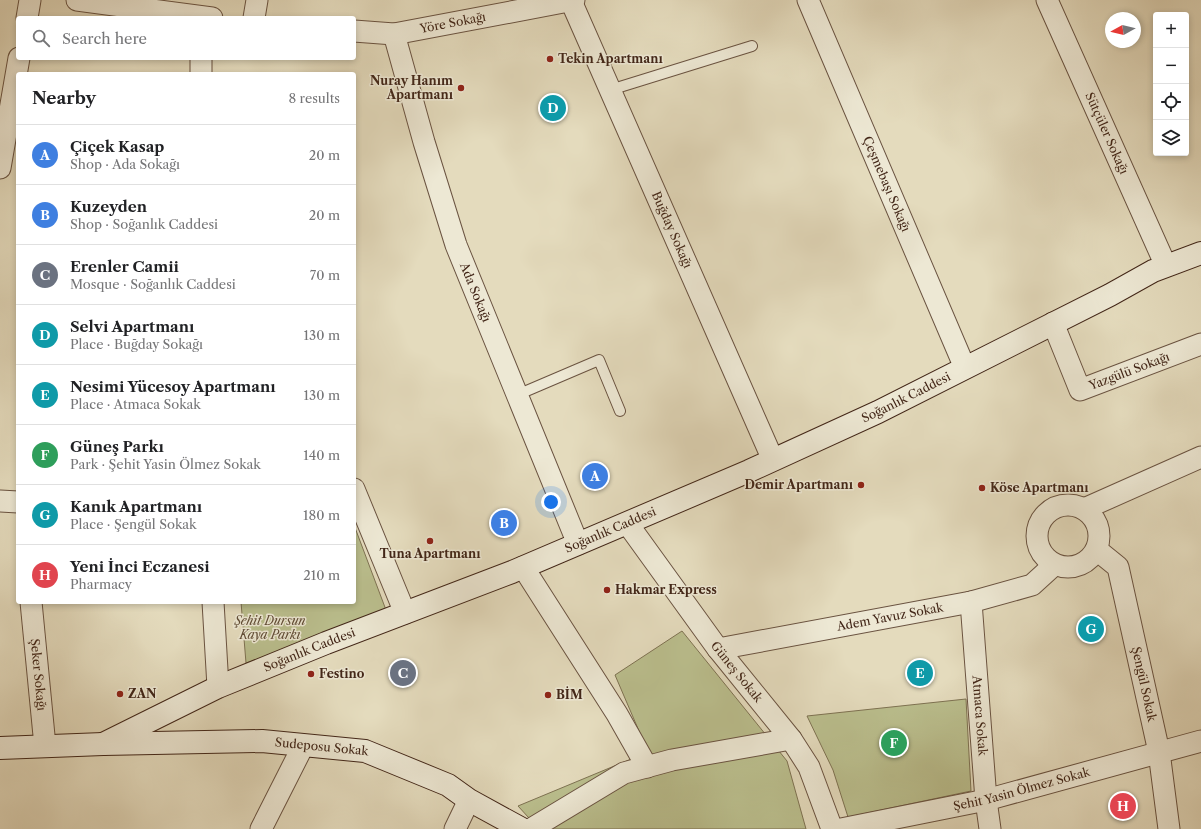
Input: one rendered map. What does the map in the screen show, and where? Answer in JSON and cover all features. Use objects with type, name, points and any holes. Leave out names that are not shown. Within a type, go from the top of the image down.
[{"type":"street","points":[[26,16],[30,0]]},
{"type":"street","points":[[77,0],[190,16]]},
{"type":"street","points":[[254,16],[257,0]]},
{"type":"street","name":"Yöre Sokağı","points":[[356,31],[394,34],[572,0]]},
{"type":"street","name":"Buğday Sokağı","points":[[572,0],[610,90],[773,460]]},
{"type":"street","name":"Çeşmebaşı Sokağı","points":[[808,0],[965,368]]},
{"type":"street","name":"Sütçüler Sokağı","points":[[1047,0],[1166,266]]},
{"type":"street","name":"Ada Sokağı","points":[[394,34],[424,142],[456,245],[578,544]]},
{"type":"street","points":[[16,72],[19,60]]},
{"type":"street","points":[[201,60],[201,72]]},
{"type":"street","points":[[0,168],[3,139],[16,73]]},
{"type":"street","name":"Soğanlık Caddesi","points":[[0,748],[103,744],[218,686],[523,567],[773,460],[878,412],[1153,271],[1201,252]]},
{"type":"street","name":"Yazgülü Sokağı","points":[[1053,323],[1080,390],[1201,344]]},
{"type":"street","points":[[1084,509],[1201,457]]},
{"type":"street","points":[[356,494],[405,613]]},
{"type":"street","points":[[0,501],[16,502]]},
{"type":"street","points":[[1065,504],[1075,505],[1084,509],[1092,515],[1100,532],[1100,541],[1097,550],[1091,558],[1074,568],[1064,568],[1054,565],[1046,559],[1040,551],[1037,541],[1037,531],[1040,521],[1055,507],[1065,504]]},
{"type":"street","name":"Güneş Sokak","points":[[627,523],[718,649],[791,738],[809,767],[832,829]]},
{"type":"street","name":"Şengül Sokak","points":[[1097,550],[1118,567],[1159,752],[1169,829]]},
{"type":"street","name":"Adem Yavuz Sokak","points":[[718,649],[971,602],[1032,585],[1054,565]]},
{"type":"street","points":[[523,567],[617,714],[647,767]]},
{"type":"street","name":"Atmaca Sokak","points":[[971,602],[986,800],[990,829]]},
{"type":"street","name":"Şeker Sokağı","points":[[31,604],[45,746]]},
{"type":"street","points":[[213,604],[218,686]]},
{"type":"street","points":[[531,829],[624,773],[672,760],[791,738]]},
{"type":"street","name":"Sudeposu Sokak","points":[[103,744],[262,741],[365,751],[448,785],[469,800],[522,829]]},
{"type":"street","name":"Şehit Yasin Ölmez Sokak","points":[[841,829],[986,800],[1201,741]]},
{"type":"street","points":[[261,829],[303,746]]},
{"type":"street","points":[[455,829],[469,800]]},
{"type":"lane","points":[[610,90],[752,46]]},
{"type":"lane","points":[[517,395],[599,360],[620,411]]},
{"type":"green space","name":"Şehit Dursun Kaya Parkı","points":[[356,530],[389,618],[246,663],[241,604],[356,604]]},
{"type":"green space","points":[[682,631],[787,761],[806,829],[539,829],[518,806],[648,752],[615,675]]},
{"type":"green space","points":[[966,699],[971,791],[848,817],[833,770],[807,716]]},
{"type":"place","name":"Tekin Apartmanı","points":[[550,59]]},
{"type":"place","name":"Nuray Hanım Apartmanı","points":[[461,88]]},
{"type":"place","name":"Selvi Apartmanı","points":[[553,108]]},
{"type":"place","name":"Çiçek Kasap","points":[[595,476]]},
{"type":"place","name":"Demir Apartmanı","points":[[861,485]]},
{"type":"place","name":"Köse Apartmanı","points":[[982,488]]},
{"type":"place","name":"Kuzeyden","points":[[504,523]]},
{"type":"place","name":"Tuna Apartmanı","points":[[430,541]]},
{"type":"place","name":"Hakmar Express","points":[[607,590]]},
{"type":"place","name":"Kanık Apartmanı","points":[[1091,629]]},
{"type":"place","name":"Erenler Camii","points":[[403,673]]},
{"type":"place","name":"Nesimi Yücesoy Apartmanı","points":[[920,673]]},
{"type":"place","name":"Festino","points":[[311,674]]},
{"type":"place","name":"ZAN","points":[[120,694]]},
{"type":"place","name":"BİM","points":[[548,695]]},
{"type":"place","name":"Güneş Parkı","points":[[894,743]]},
{"type":"place","name":"Yeni İnci Eczanesi","points":[[1123,806]]}]
